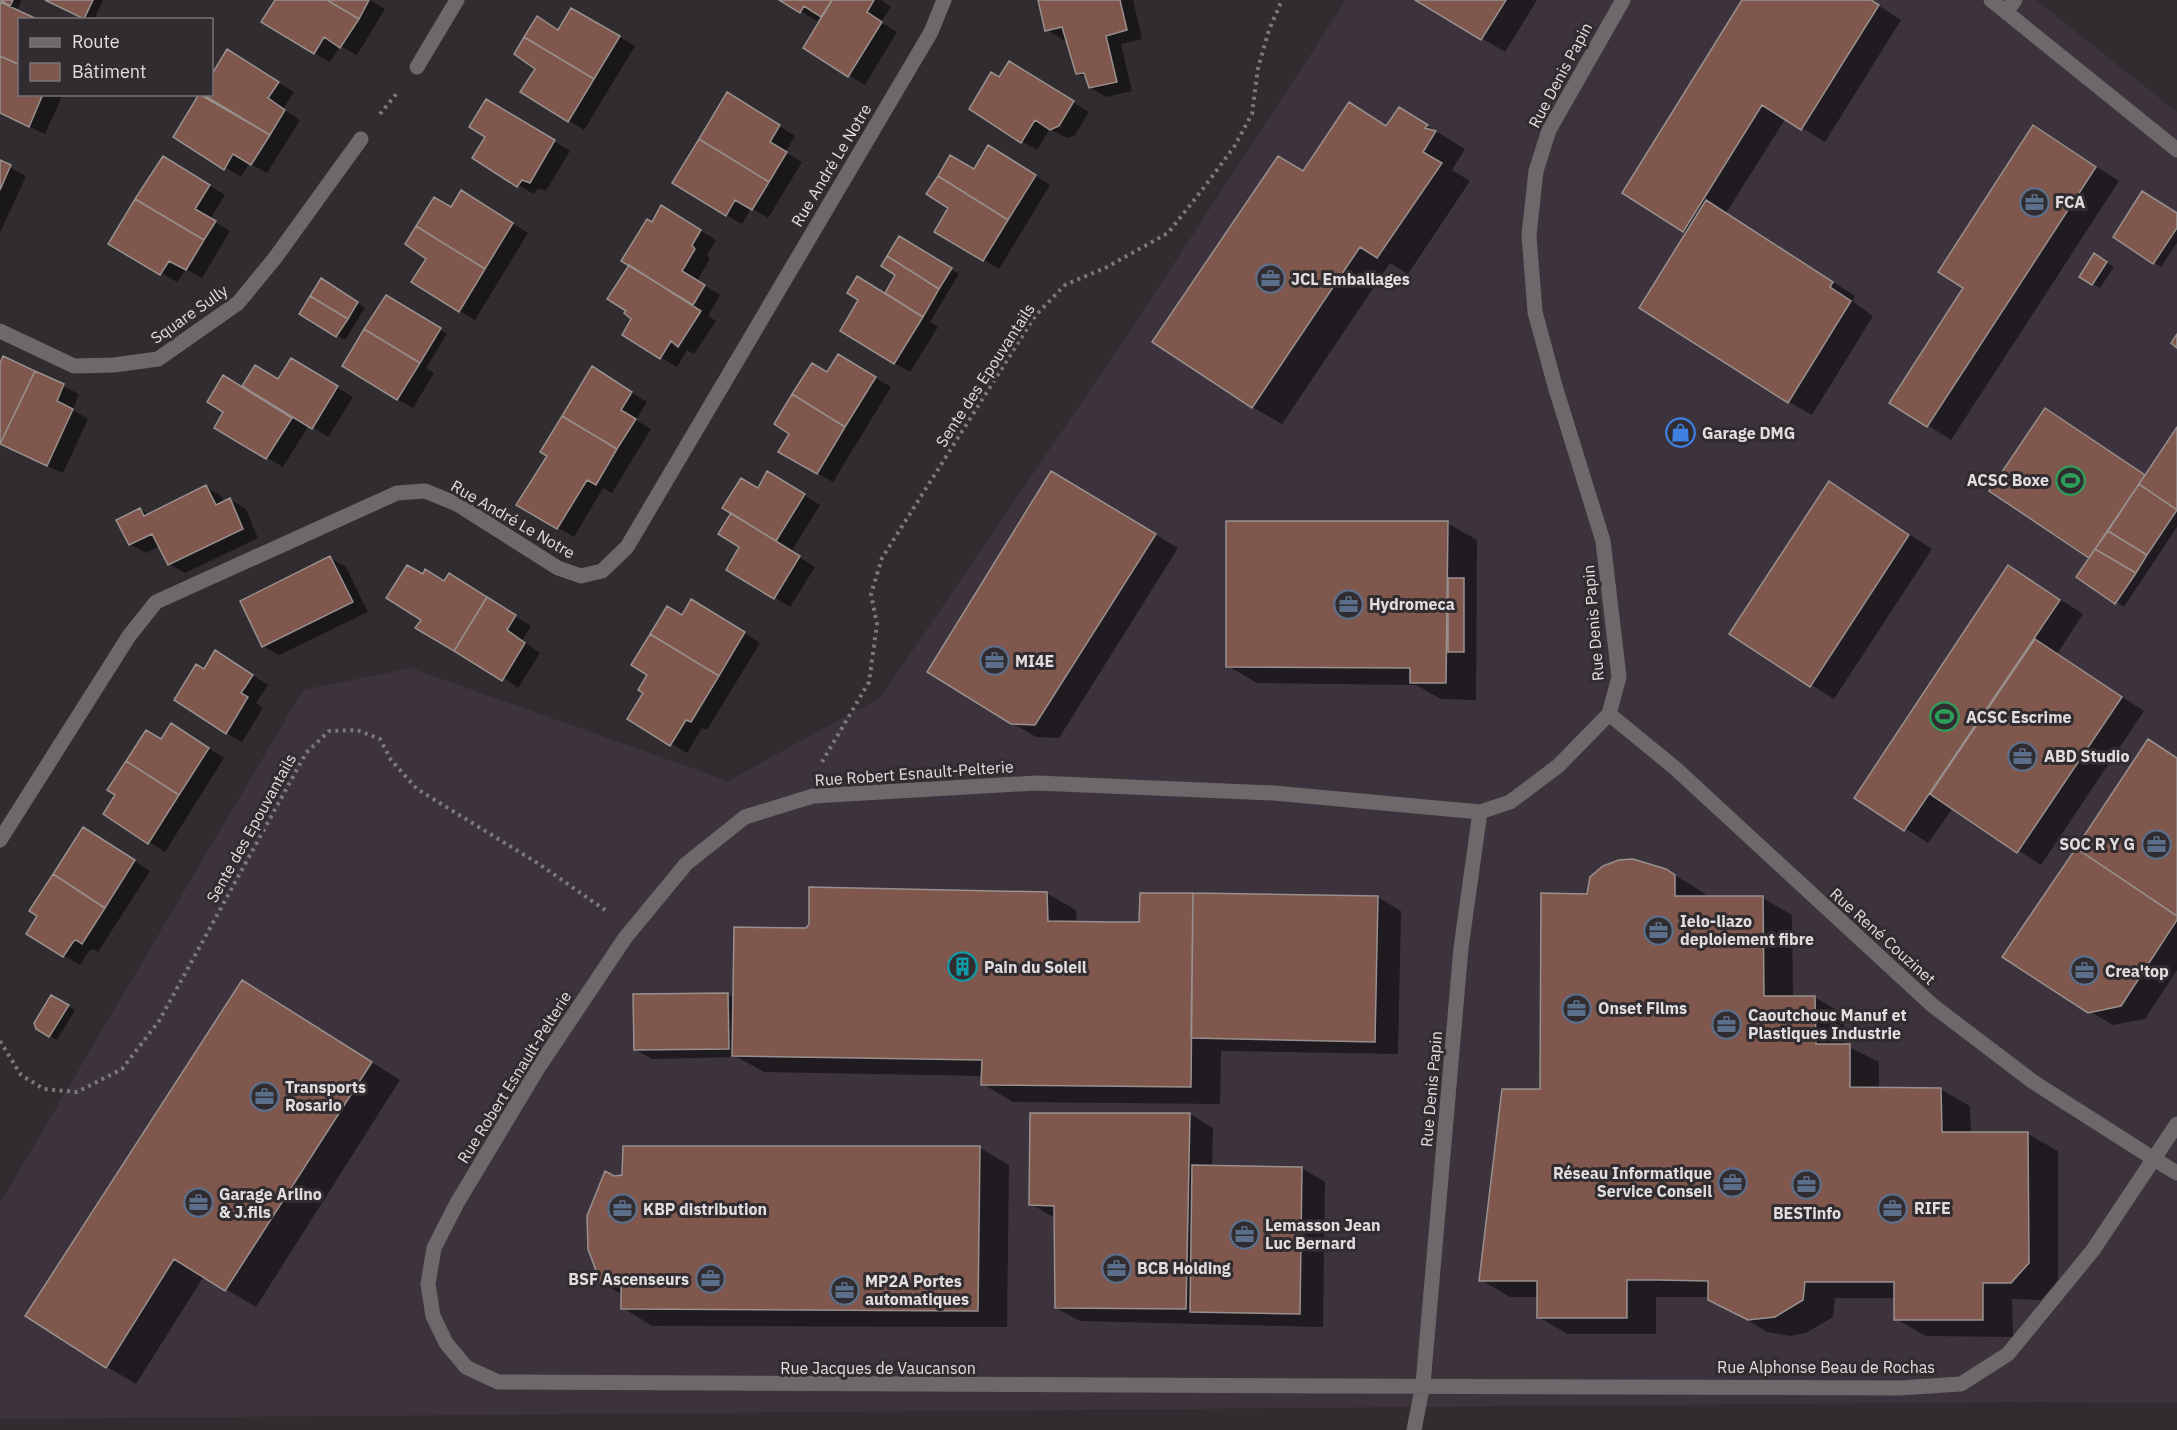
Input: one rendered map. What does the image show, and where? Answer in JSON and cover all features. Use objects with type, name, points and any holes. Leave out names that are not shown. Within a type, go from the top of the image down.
[{"type":"street","points":[[417,67],[457,0]]},
{"type":"street","name":"Rue André Le Notre","points":[[0,840],[129,636],[156,602],[397,493],[425,491],[457,504],[558,568],[582,576],[602,571],[627,548],[931,32],[944,0]]},
{"type":"street","name":"Rue Denis Papin","points":[[1609,714],[1618,677],[1603,541],[1555,386],[1535,312],[1529,234],[1536,171],[1549,129],[1623,0]]},
{"type":"street","points":[[1991,0],[2011,6],[2177,150]]},
{"type":"street","name":"Square Sully","points":[[0,331],[74,366],[114,365],[158,359],[238,303],[276,258],[361,139]]},
{"type":"street","points":[[1479,812],[1510,802],[1558,766],[1609,714]]},
{"type":"street","name":"Rue René Couzinet","points":[[1609,714],[1675,768],[1932,1005],[2032,1080],[2106,1130],[2177,1173]]},
{"type":"street","name":"Rue Robert Esnault-Pelterie","points":[[434,1248],[457,1203],[538,1068],[633,929],[686,864],[745,817],[813,796],[1038,783],[1274,793],[1479,812]]},
{"type":"street","name":"Rue Denis Papin","points":[[1414,1430],[1423,1384],[1461,948],[1479,812]]},
{"type":"street","name":"Rue Alphonse Beau de Rochas","points":[[1423,1384],[1899,1388],[1961,1384],[2008,1354],[2042,1315],[2093,1250],[2177,1125]]},
{"type":"street","name":"Rue Jacques de Vaucanson","points":[[434,1248],[428,1284],[433,1316],[446,1343],[466,1367],[498,1382],[837,1386],[1423,1384]]},
{"type":"path","name":"Sente des Epouvantails","points":[[813,796],[815,774],[869,682],[878,624],[871,594],[882,558],[1035,316],[1065,285],[1107,267],[1168,234],[1234,147],[1252,114],[1258,68],[1269,30],[1282,0]]},
{"type":"path","points":[[361,139],[417,67]]},
{"type":"path","name":"Sente des Epouvantails","points":[[0,1041],[21,1075],[44,1089],[77,1092],[122,1069],[159,1021],[306,753],[329,731],[357,730],[380,740],[391,760],[417,789],[538,864],[633,929]]},
{"type":"shaded area","points":[[1346,0],[2036,0],[2177,112],[2177,1403],[2013,1402],[0,1419],[0,1203],[303,690],[411,668],[728,781],[881,697],[1126,337]]},
{"type":"building","points":[[0,0],[13,0],[10,6]]},
{"type":"building","points":[[45,0],[93,0],[84,18]]},
{"type":"building","points":[[275,0],[327,0],[359,19],[340,48],[324,37],[314,54],[261,22]]},
{"type":"building","points":[[327,0],[369,0],[359,19]]},
{"type":"building","points":[[779,0],[832,0],[821,17],[804,6],[800,13]]},
{"type":"building","points":[[832,0],[874,0],[867,12],[882,22],[848,77],[803,48]]},
{"type":"building","points":[[1038,0],[1120,0],[1127,30],[1106,36],[1117,82],[1089,88],[1084,73],[1076,74],[1062,27],[1045,31]]},
{"type":"building","points":[[1415,0],[1506,0],[1481,40]]},
{"type":"building","points":[[1742,0],[1871,0],[1879,5],[1801,130],[1762,105],[1683,232],[1622,193]]},
{"type":"building","points":[[0,2],[35,18],[18,18],[18,64],[0,56]]},
{"type":"building","points":[[571,8],[620,36],[594,79],[524,37],[537,16],[558,30]]},
{"type":"building","points":[[524,37],[594,79],[568,122],[520,92],[535,69],[514,54]]},
{"type":"building","points":[[227,49],[279,82],[268,98],[285,110],[270,135],[205,96],[213,96],[213,72]]},
{"type":"building","points":[[0,56],[18,64],[18,96],[42,96],[29,127],[0,113]]},
{"type":"building","points":[[1009,61],[1074,101],[1059,126],[1050,130],[1035,120],[1021,143],[969,109],[991,72],[999,77]]},
{"type":"building","points":[[727,92],[780,125],[770,142],[787,152],[769,182],[699,139]]},
{"type":"building","points":[[198,96],[202,96],[270,135],[251,165],[233,154],[224,170],[173,137]]},
{"type":"building","points":[[486,99],[555,140],[530,183],[522,180],[517,187],[472,158],[485,137],[469,127]]},
{"type":"building","points":[[1349,102],[1386,126],[1399,107],[1428,125],[1425,128],[1436,131],[1423,152],[1442,163],[1377,258],[1360,247],[1252,408],[1152,342],[1278,156],[1303,171]]},
{"type":"building","points":[[2033,125],[2096,167],[1927,427],[1889,403],[1963,288],[1938,272]]},
{"type":"building","points":[[699,139],[769,182],[752,210],[735,200],[726,216],[672,183]]},
{"type":"building","points":[[988,145],[1036,175],[1008,220],[938,176],[950,155],[974,169]]},
{"type":"building","points":[[163,156],[210,185],[195,209],[216,221],[204,240],[135,199]]},
{"type":"building","points":[[0,160],[11,165],[0,190]]},
{"type":"building","points":[[938,176],[1008,220],[983,261],[934,232],[948,208],[926,194]]},
{"type":"building","points":[[461,190],[513,223],[485,269],[416,226],[434,197],[451,207]]},
{"type":"building","points":[[2142,191],[2177,213],[2177,228],[2153,264],[2113,237]]},
{"type":"building","points":[[135,199],[204,240],[186,270],[169,261],[160,275],[108,244]]},
{"type":"building","points":[[1706,200],[1833,282],[1830,287],[1851,301],[1788,403],[1639,308]]},
{"type":"building","points":[[661,205],[701,230],[692,245],[695,249],[682,271],[705,285],[693,305],[621,261],[647,219],[652,222]]},
{"type":"building","points":[[416,226],[485,269],[459,312],[411,282],[426,259],[405,244]]},
{"type":"building","points":[[899,236],[952,268],[939,289],[887,256]]},
{"type":"building","points":[[2094,253],[2107,262],[2092,285],[2079,277]]},
{"type":"building","points":[[887,256],[939,289],[923,317],[885,293],[895,275],[881,266]]},
{"type":"building","points":[[629,265],[701,311],[678,347],[671,341],[660,359],[622,335],[631,319],[624,313],[626,311],[607,299]]},
{"type":"building","points":[[857,276],[923,317],[894,364],[840,331],[858,300],[847,293]]},
{"type":"building","points":[[321,278],[358,302],[348,319],[310,296]]},
{"type":"building","points":[[386,295],[441,328],[420,363],[364,329]]},
{"type":"building","points":[[310,296],[348,319],[336,337],[299,314]]},
{"type":"building","points":[[364,329],[420,363],[397,400],[342,366]]},
{"type":"building","points":[[2177,334],[2177,348],[2171,343]]},
{"type":"building","points":[[838,354],[876,377],[845,427],[792,394],[812,363],[827,372]]},
{"type":"building","points":[[3,356],[35,371],[0,444],[0,363]]},
{"type":"building","points":[[291,358],[338,386],[312,429],[242,386],[255,365],[278,379]]},
{"type":"building","points":[[592,366],[632,392],[621,410],[636,419],[617,449],[562,416]]},
{"type":"building","points":[[35,371],[64,384],[57,401],[73,409],[47,466],[0,444]]},
{"type":"building","points":[[223,375],[292,418],[266,459],[214,428],[223,412],[207,402]]},
{"type":"building","points":[[792,394],[845,427],[817,474],[778,452],[789,434],[774,424]]},
{"type":"building","name":"ACSC Boxe","points":[[2045,408],[2145,475],[2089,558],[1989,491]]},
{"type":"building","points":[[562,416],[617,449],[596,485],[587,480],[557,529],[516,505],[547,456],[540,452]]},
{"type":"building","points":[[2177,427],[2177,510],[2139,484]]},
{"type":"building","points":[[767,471],[805,494],[776,541],[722,508],[741,478],[758,488]]},
{"type":"building","points":[[1051,471],[1156,534],[1035,725],[1011,724],[927,672]]},
{"type":"building","points":[[1829,481],[1909,535],[1810,687],[1729,634]]},
{"type":"building","points":[[2139,484],[2177,510],[2147,555],[2108,531]]},
{"type":"building","points":[[206,485],[216,505],[230,498],[243,529],[168,565],[152,534],[129,545],[116,520],[140,508],[144,516]]},
{"type":"building","points":[[731,513],[800,556],[774,599],[726,570],[739,547],[718,534]]},
{"type":"building","points":[[1226,521],[1448,521],[1446,683],[1410,683],[1410,668],[1226,667]]},
{"type":"building","points":[[2108,531],[2147,555],[2136,573],[2095,549]]},
{"type":"building","points":[[2095,549],[2136,573],[2115,604],[2076,577]]},
{"type":"building","points":[[330,556],[353,602],[262,647],[240,601]]},
{"type":"building","points":[[407,565],[423,574],[425,569],[444,581],[449,573],[487,597],[454,651],[415,628],[421,620],[386,598]]},
{"type":"building","name":"ACSC Escrime","points":[[2008,565],[2060,600],[1904,831],[1854,798]]},
{"type":"building","points":[[1448,578],[1464,578],[1464,652],[1448,652]]},
{"type":"building","points":[[487,597],[516,615],[507,630],[525,643],[502,681],[454,651]]},
{"type":"building","points":[[691,599],[745,632],[719,676],[650,634],[667,606],[682,615]]},
{"type":"building","points":[[650,634],[719,676],[691,722],[686,720],[670,746],[627,719],[643,693],[638,690],[647,675],[631,665]]},
{"type":"building","points":[[2035,639],[2122,697],[2017,853],[1930,794]]},
{"type":"building","points":[[215,650],[253,675],[241,693],[248,697],[226,734],[174,700],[196,664],[204,669]]},
{"type":"building","points":[[171,723],[209,748],[179,795],[126,761],[146,730],[161,739]]},
{"type":"building","points":[[2148,739],[2177,758],[2177,916],[2076,848]]},
{"type":"building","points":[[126,761],[179,795],[148,844],[103,814],[115,795],[107,790]]},
{"type":"building","points":[[83,827],[135,860],[105,908],[53,874]]},
{"type":"building","points":[[2076,848],[2177,916],[2177,920],[2121,1006],[2088,1013],[2002,957]]},
{"type":"building","points":[[1633,859],[1666,869],[1675,875],[1675,896],[1763,896],[1764,996],[1815,996],[1816,1044],[1850,1044],[1850,1087],[1941,1088],[1942,1132],[2028,1132],[2029,1263],[2011,1283],[1983,1283],[1983,1320],[1894,1320],[1894,1282],[1805,1282],[1803,1300],[1775,1317],[1748,1320],[1708,1300],[1708,1281],[1657,1280],[1627,1280],[1627,1318],[1537,1318],[1537,1281],[1479,1281],[1502,1089],[1540,1089],[1541,893],[1587,894],[1590,877],[1603,866],[1619,860]]},
{"type":"building","points":[[53,874],[105,908],[82,944],[76,940],[73,942],[63,957],[26,934],[37,916],[29,911]]},
{"type":"building","name":"Pain du Soleil","points":[[809,887],[1047,892],[1048,921],[1109,922],[1139,922],[1140,893],[1193,893],[1191,1087],[981,1085],[982,1060],[732,1056],[734,927],[806,928],[809,924]]},
{"type":"building","points":[[1193,893],[1378,896],[1375,1042],[1191,1038]]},
{"type":"building","points":[[242,980],[372,1062],[225,1291],[174,1259],[106,1368],[25,1316]]},
{"type":"building","points":[[728,993],[729,1049],[634,1050],[633,994]]},
{"type":"building","points":[[51,995],[69,1005],[49,1037],[36,1029],[34,1023]]},
{"type":"building","points":[[1030,1113],[1190,1113],[1186,1309],[1055,1308],[1054,1206],[1029,1205]]},
{"type":"building","points":[[623,1146],[980,1146],[978,1311],[621,1309],[621,1282],[610,1281],[601,1284],[588,1249],[587,1216],[605,1171],[614,1176],[622,1175]]},
{"type":"building","points":[[1192,1165],[1302,1167],[1300,1314],[1190,1312]]},
{"type":"place","name":"FCA","points":[[2034,202]]},
{"type":"place","name":"JCL Emballages","points":[[1270,279]]},
{"type":"place","name":"Garage DMG","points":[[1681,433]]},
{"type":"place","name":"ACSC Boxe","points":[[2070,480]]},
{"type":"place","name":"Hydromeca","points":[[1348,604]]},
{"type":"place","name":"MI4E","points":[[994,661]]},
{"type":"place","name":"ACSC Escrime","points":[[1945,717]]},
{"type":"place","name":"ABD Studio","points":[[2023,756]]},
{"type":"place","name":"SOC R Y G","points":[[2156,844]]},
{"type":"place","name":"Ielo-liazo deploiement fibre","points":[[1659,930]]},
{"type":"place","name":"Pain du Soleil","points":[[963,967]]},
{"type":"place","name":"Crea'top","points":[[2084,971]]},
{"type":"place","name":"Onset Films","points":[[1577,1008]]},
{"type":"place","name":"Caoutchouc Manuf et Plastiques Industrie","points":[[1727,1024]]},
{"type":"place","name":"Transports Rosario","points":[[264,1096]]},
{"type":"place","name":"Réseau Informatique Service Conseil","points":[[1733,1182]]},
{"type":"place","name":"BESTinfo","points":[[1807,1185]]},
{"type":"place","name":"Garage Arlino & J.fils","points":[[198,1203]]},
{"type":"place","name":"RIFE","points":[[1893,1208]]},
{"type":"place","name":"KBP distribution","points":[[622,1209]]},
{"type":"place","name":"Lemasson Jean Luc Bernard","points":[[1244,1234]]},
{"type":"place","name":"BCB Holding","points":[[1116,1268]]},
{"type":"place","name":"BSF Ascenseurs","points":[[710,1279]]},
{"type":"place","name":"MP2A Portes automatiques","points":[[844,1290]]}]
